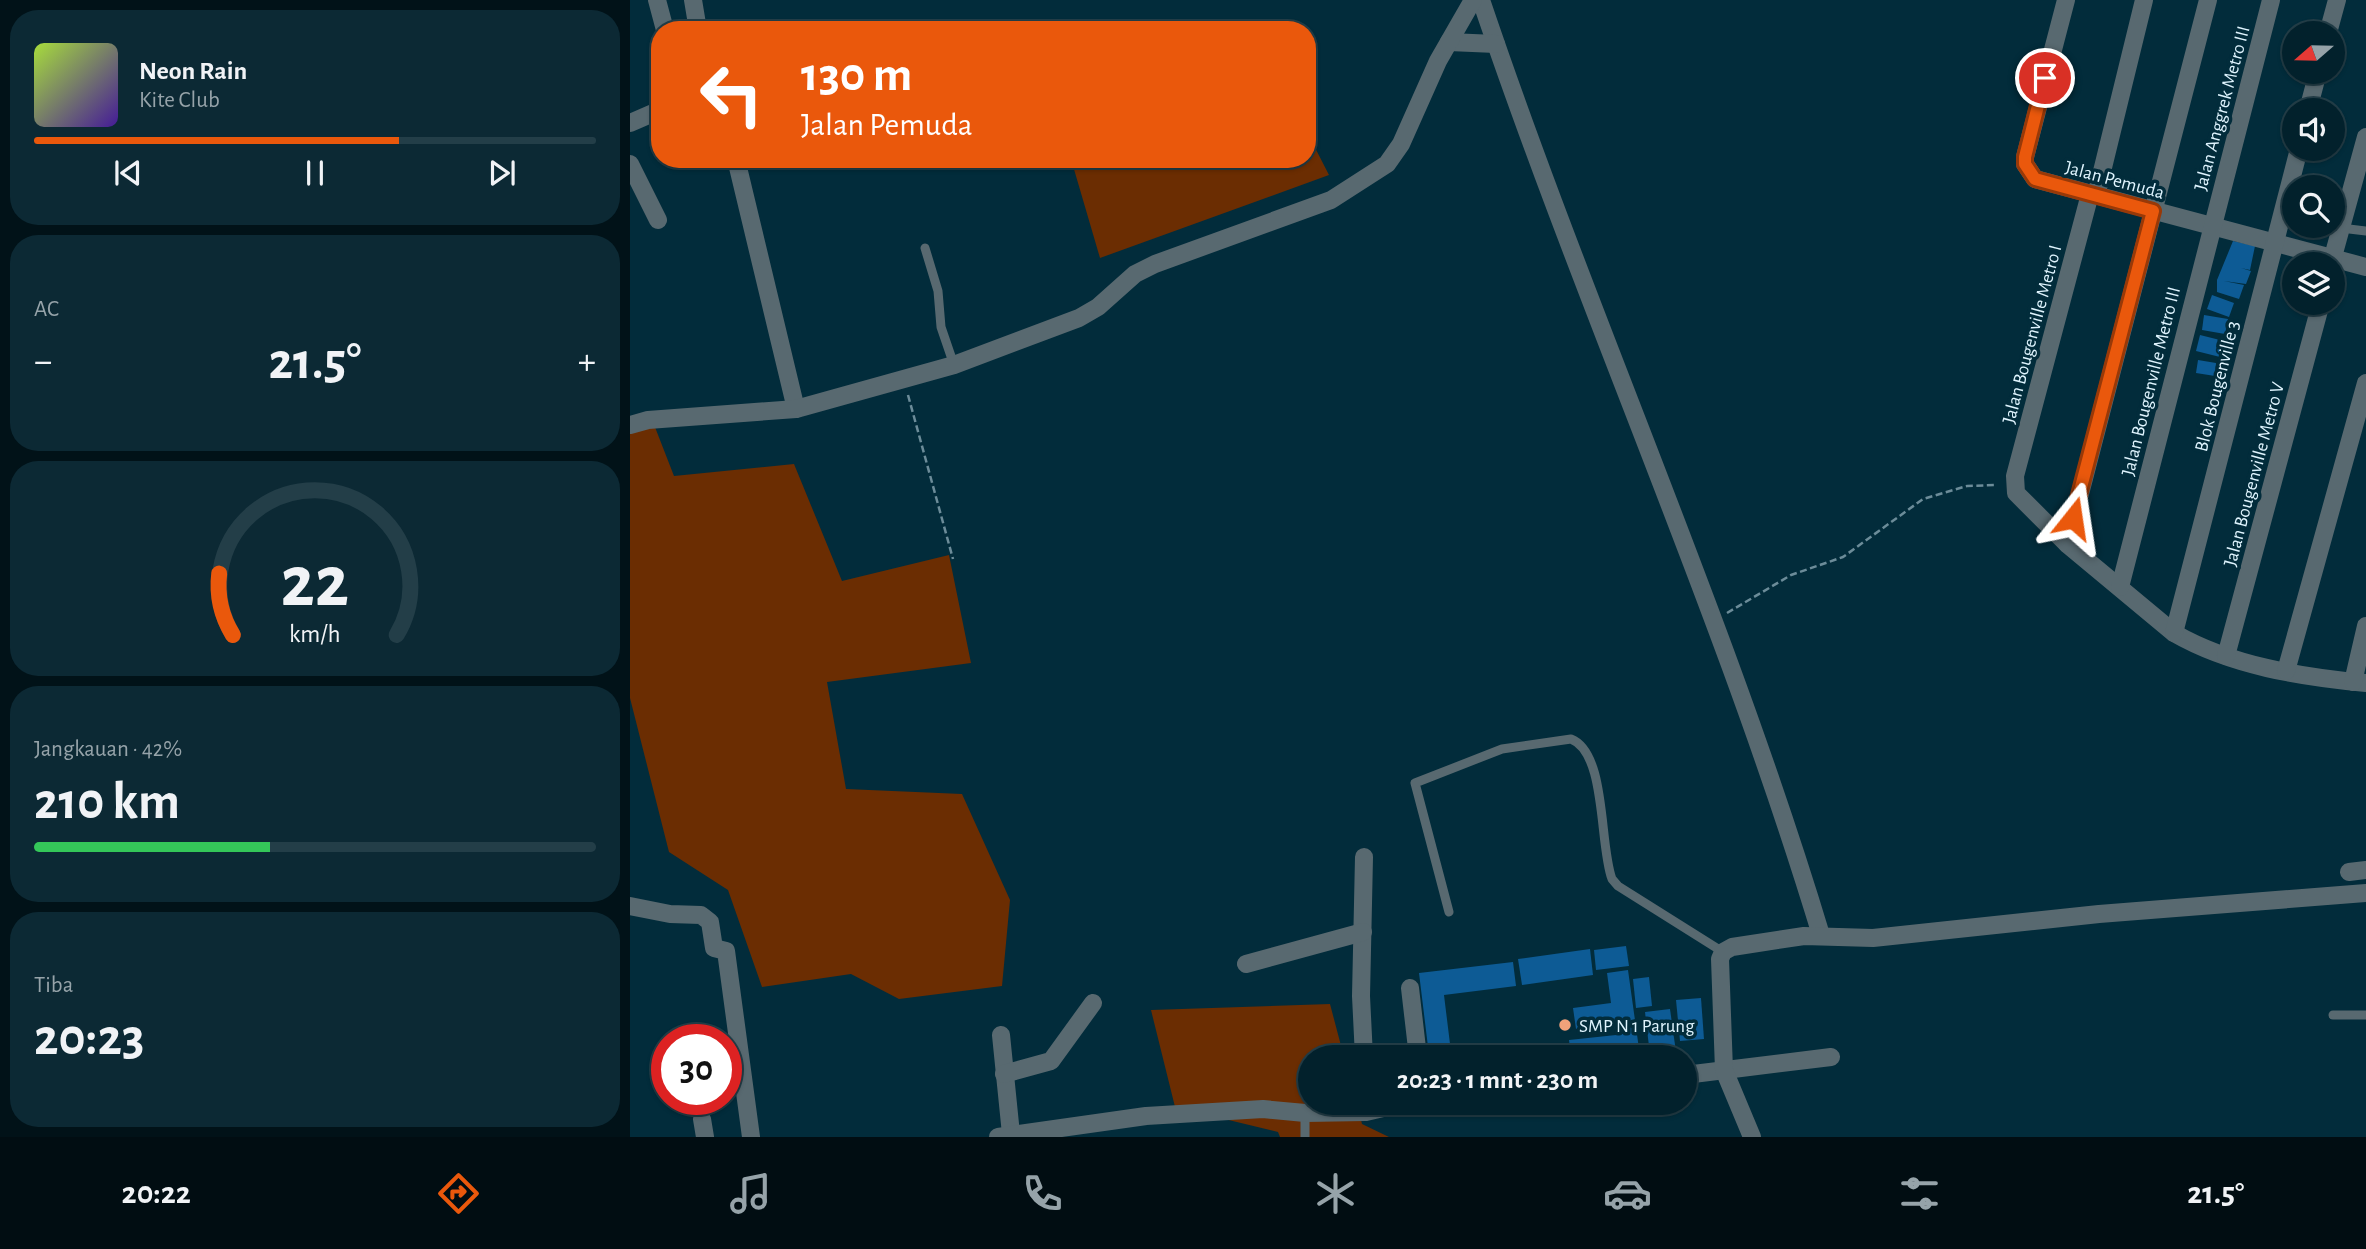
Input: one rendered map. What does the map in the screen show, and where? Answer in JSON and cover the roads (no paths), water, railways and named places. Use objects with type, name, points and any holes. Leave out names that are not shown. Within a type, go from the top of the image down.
[{"type":"street","points":[[657,0],[663,21]]},
{"type":"street","points":[[693,0],[696,21]]},
{"type":"street","points":[[630,425],[648,420],[796,409],[954,365],[1079,318],[1098,307],[1135,274],[1155,264],[1331,200],[1366,180],[1387,164],[1401,144],[1449,42],[1473,0]]},
{"type":"street","points":[[1481,0],[1715,620],[1821,935]]},
{"type":"street","name":"Jalan Pemuda","points":[[2066,0],[2025,164],[2035,179],[2303,252]]},
{"type":"street","name":"Jalan Bougenville Metro I","points":[[2067,544],[2020,499],[2014,485],[2144,0]]},
{"type":"street","points":[[2208,0],[2067,544],[2175,633],[2226,656],[2286,671],[2360,682],[2366,626]]},
{"type":"street","name":"Jalan Anggrek Metro III","points":[[2211,226],[2272,0]]},
{"type":"street","points":[[2331,21],[2337,0]]},
{"type":"street","points":[[1449,42],[1496,44]]},
{"type":"street","points":[[630,123],[651,114]]},
{"type":"street","points":[[2345,213],[2366,137]]},
{"type":"street","name":"Blok Bougenville 3","points":[[2175,633],[2295,161]]},
{"type":"street","points":[[630,164],[658,220]]},
{"type":"street","points":[[738,168],[796,409]]},
{"type":"street","name":"Jalan Bougenville Metro III","points":[[2120,587],[2211,226]]},
{"type":"street","name":"Jalan Pemuda","points":[[2345,263],[2366,267]]},
{"type":"street","name":"Jalan Bougenville Metro V","points":[[2226,656],[2318,315]]},
{"type":"street","points":[[2286,671],[2366,383]]},
{"type":"street","points":[[1364,857],[1364,1045]]},
{"type":"street","points":[[1752,1137],[1724,1070],[1723,952],[1732,947],[1821,935],[1873,938],[2112,913],[2366,893]]},
{"type":"street","points":[[630,906],[670,914],[701,915],[710,922],[714,948],[726,951],[751,1137]]},
{"type":"street","points":[[1246,964],[1363,932]]},
{"type":"street","points":[[1410,988],[1417,1045]]},
{"type":"street","points":[[1004,1074],[1051,1061],[1093,1003]]},
{"type":"street","points":[[1001,1035],[1005,1135],[1146,1116],[1263,1109],[1298,1112]]},
{"type":"street","points":[[1697,1073],[1830,1057]]},
{"type":"lane","points":[[2345,228],[2366,231]]},
{"type":"lane","points":[[925,248],[938,291],[941,327],[954,365]]},
{"type":"lane","points":[[1449,912],[1414,789],[1415,783],[1502,749],[1571,739],[1581,743],[1593,762],[1612,879],[1618,886],[1723,952]]},
{"type":"lane","points":[[2333,1015],[2366,1015]]},
{"type":"lane","points":[[1305,1115],[1306,1137]]},
{"type":"place","name":"SMP N 1 Parung","points":[[1565,1025]]}]
